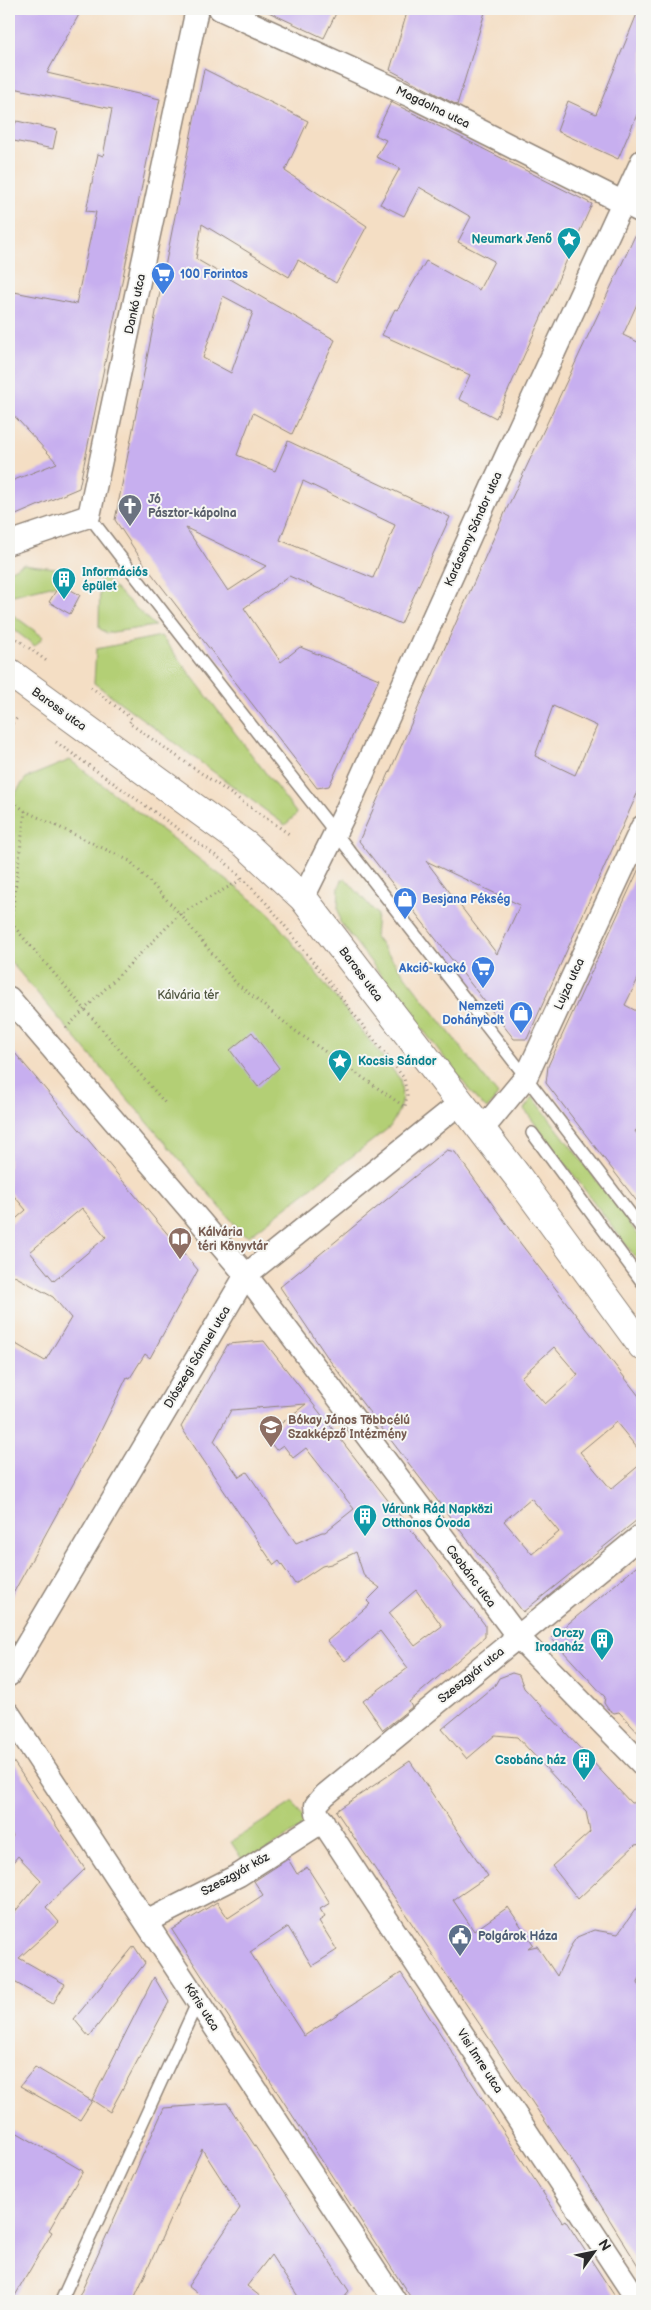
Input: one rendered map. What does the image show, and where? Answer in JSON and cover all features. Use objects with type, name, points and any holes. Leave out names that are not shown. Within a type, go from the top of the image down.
[{"type":"street","name":"Dankó utca","points":[[89,516],[197,9]]},
{"type":"street","name":"Magdolna utca","points":[[220,9],[413,97],[633,207]]},
{"type":"street","name":"Karácsony Sándor utca","points":[[303,898],[336,833],[492,484],[633,207],[642,161]]},
{"type":"street","points":[[9,543],[89,516]]},
{"type":"street","name":"Baross utca","points":[[9,672],[246,845],[303,898],[482,1131],[642,1346]]},
{"type":"street","name":"Lujza utca","points":[[482,1131],[526,1077],[642,827]]},
{"type":"street","points":[[9,998],[246,1275]]},
{"type":"street","name":"Diószegi Sámuel utca","points":[[9,1675],[246,1275],[460,1103]]},
{"type":"street","name":"Csobánc utca","points":[[246,1275],[518,1637],[642,1764]]},
{"type":"street","name":"Szeszgyár utca","points":[[323,1821],[316,1806],[325,1795],[642,1535]]},
{"type":"street","name":"Kőris utca","points":[[9,1714],[395,2301]]},
{"type":"street","name":"Szeszgyár köz","points":[[146,1922],[238,1875],[323,1821]]},
{"type":"street","name":"Visi Imre utca","points":[[323,1821],[638,2301]]},
{"type":"lane","points":[[89,516],[196,657],[336,833],[642,1229]]},
{"type":"lane","points":[[532,1133],[642,1282]]},
{"type":"lane","points":[[61,2301],[198,2001]]},
{"type":"path","points":[[9,633],[48,662]]},
{"type":"path","points":[[91,687],[132,719],[129,723],[289,834]]},
{"type":"path","points":[[9,726],[18,716]]},
{"type":"path","points":[[9,798],[25,811],[130,861],[180,914],[236,983],[294,1030],[405,1107],[407,1095],[404,1078],[270,907],[226,863],[56,742]]},
{"type":"path","points":[[25,811],[10,924],[165,1103]]},
{"type":"path","points":[[66,1028],[180,914],[243,879]]},
{"type":"green space","points":[[23,564],[71,570],[55,585],[9,596],[9,571]]},
{"type":"green space","points":[[100,574],[155,626],[106,633],[99,628]]},
{"type":"green space","points":[[9,612],[43,637],[35,646],[9,626]]},
{"type":"green space","points":[[161,636],[297,814],[285,825],[94,683],[96,649]]},
{"type":"green space","name":"Kálvária tér","points":[[70,760],[267,911],[400,1079],[401,1104],[390,1127],[249,1236],[243,1234],[9,960],[9,802],[26,778]]},
{"type":"green space","points":[[345,878],[377,914],[375,937],[498,1095],[487,1109],[477,1100],[340,922],[338,909],[339,887]]},
{"type":"green space","points":[[533,1097],[642,1240],[642,1266],[524,1109]]},
{"type":"green space","points":[[293,1802],[307,1824],[245,1864],[231,1842]]},
{"type":"building","points":[[9,9],[82,9],[47,73],[160,99],[79,488],[9,518],[9,482],[57,463],[9,410],[9,291],[76,304],[96,212],[86,211],[98,154],[103,156],[112,109],[9,87]]},
{"type":"building","points":[[262,9],[338,9],[324,38]]},
{"type":"building","points":[[408,9],[486,9],[457,105],[390,70]]},
{"type":"building","points":[[639,9],[642,9],[642,103],[618,159],[557,131],[568,101],[596,114]]},
{"type":"building","points":[[204,69],[308,121],[285,171],[367,226],[336,283],[298,260],[289,277],[202,224],[196,259],[335,340],[292,434],[253,413],[237,455],[275,471],[288,441],[450,517],[401,624],[289,576],[244,608],[281,662],[300,647],[379,679],[329,786],[317,788],[145,565],[115,520]],"holes":[[[223,296],[253,312],[231,373],[203,358]],[[303,481],[395,525],[373,578],[280,540]],[[186,528],[266,566],[228,591]]]},
{"type":"building","points":[[391,102],[592,204],[496,418],[459,399],[470,375],[382,335],[395,309],[397,310],[426,261],[479,290],[494,261],[458,242],[471,217],[419,187],[404,216],[380,204],[400,168],[376,157],[386,140],[375,135]]},
{"type":"building","points":[[17,121],[57,130],[53,149],[9,140],[9,134]]},
{"type":"building","points":[[640,225],[642,225],[642,293],[623,335],[642,344],[642,783],[527,1039],[514,1039],[359,841],[502,519]],"holes":[[[553,706],[597,726],[575,775],[535,756]],[[426,861],[520,905],[497,954]]]},
{"type":"building","name":"Információs épület","points":[[60,584],[80,595],[70,614],[49,602]]},
{"type":"building","points":[[642,862],[642,971],[625,1005],[642,1014],[642,1125],[635,1131],[642,1141],[642,1208],[546,1083],[548,1066]]},
{"type":"building","points":[[252,1032],[279,1068],[258,1087],[230,1050]]},
{"type":"building","points":[[9,1046],[198,1270],[150,1358],[145,1354],[130,1378],[127,1377],[89,1455],[9,1601],[9,1340],[45,1361],[71,1318],[53,1297],[9,1273],[9,1225],[26,1210],[9,1190]],"holes":[[[82,1208],[106,1237],[54,1281],[30,1252]]]},
{"type":"building","points":[[447,1150],[455,1152],[521,1244],[642,1400],[642,1454],[616,1422],[580,1452],[611,1489],[642,1463],[642,1516],[523,1612],[330,1361],[280,1287]],"holes":[[[554,1347],[578,1375],[545,1404],[521,1377]],[[531,1498],[559,1532],[532,1554],[504,1521]]]},
{"type":"building","points":[[264,1341],[485,1625],[485,1637],[409,1702],[412,1707],[383,1730],[363,1701],[408,1668],[380,1631],[345,1661],[327,1641],[370,1604],[367,1601],[380,1588],[364,1576],[356,1552],[331,1564],[322,1566],[295,1584],[279,1561],[274,1565],[181,1427],[228,1344]],"holes":[[[306,1404],[265,1436],[276,1450],[283,1445],[293,1458],[306,1448],[354,1509],[325,1532],[296,1543],[247,1472],[239,1477],[214,1441],[231,1410]],[[416,1590],[442,1626],[415,1646],[389,1613]]]},
{"type":"building","name":"Orczy Irodaház","points":[[642,1562],[642,1737],[619,1712],[614,1713],[608,1709],[604,1703],[605,1697],[551,1638]]},
{"type":"building","name":"Csobánc ház","points":[[512,1673],[519,1675],[524,1688],[631,1803],[642,1802],[642,1844],[635,1845],[578,1899],[552,1866],[590,1832],[586,1811],[517,1737],[495,1735],[467,1759],[442,1729],[495,1685],[499,1678]]},
{"type":"building","points":[[9,1755],[85,1869],[46,1907],[59,1922],[19,1958],[65,1984],[53,2004],[9,1979],[9,1919],[41,1880],[18,1856],[9,1867],[9,1841],[13,1836],[9,1830]]},
{"type":"building","points":[[410,1761],[488,1876],[453,1900],[474,1931],[508,1907],[533,1944],[528,1948],[537,1946],[557,1976],[577,1937],[594,1930],[618,1934],[642,1900],[642,1971],[638,1983],[642,1990],[642,2272],[590,2188],[336,1811]]},
{"type":"building","points":[[288,1859],[297,1874],[307,1867],[330,1903],[320,1909],[325,1917],[319,1921],[337,1950],[312,1966],[288,1927],[250,1952],[304,2036],[401,1973],[562,2222],[565,2220],[618,2301],[413,2301],[172,1930],[217,1902],[228,1918],[263,1895],[254,1881]]},
{"type":"building","points":[[134,1946],[145,1963],[89,2037],[74,2019]]},
{"type":"building","points":[[154,1977],[169,2002],[110,2112],[92,2100]]},
{"type":"building","points":[[35,2067],[92,2101],[80,2120],[20,2086]]},
{"type":"building","points":[[227,2103],[349,2291],[340,2301],[301,2301],[271,2255],[247,2286],[266,2301],[207,2301],[188,2286],[240,2208],[202,2149],[133,2301],[77,2301],[164,2108]]},
{"type":"building","points":[[9,2128],[83,2171],[49,2230],[52,2232],[12,2301],[9,2301]]},
{"type":"place","name":"Neumark Jenő","points":[[569,260]]},
{"type":"place","name":"100 Forintos","points":[[163,295]]},
{"type":"place","name":"Jó Pásztor-kápolna","points":[[130,527]]},
{"type":"place","name":"Információs épület","points":[[64,600]]},
{"type":"place","name":"Besjana Pékség","points":[[405,920]]},
{"type":"place","name":"Akció-kuckó","points":[[483,989]]},
{"type":"place","name":"Nemzeti Dohánybolt","points":[[521,1034]]},
{"type":"place","name":"Kocsis Sándor","points":[[340,1082]]},
{"type":"place","name":"Kálvária téri Könyvtár","points":[[180,1260]]},
{"type":"place","name":"Bókay János Többcélú Szakképző Intézmény","points":[[271,1448]]},
{"type":"place","name":"Várunk Rád Napközi Otthonos Óvoda","points":[[365,1537]]},
{"type":"place","name":"Orczy Irodaház","points":[[602,1661]]},
{"type":"place","name":"Csobánc ház","points":[[584,1781]]},
{"type":"place","name":"Polgárok Háza","points":[[460,1957]]}]
